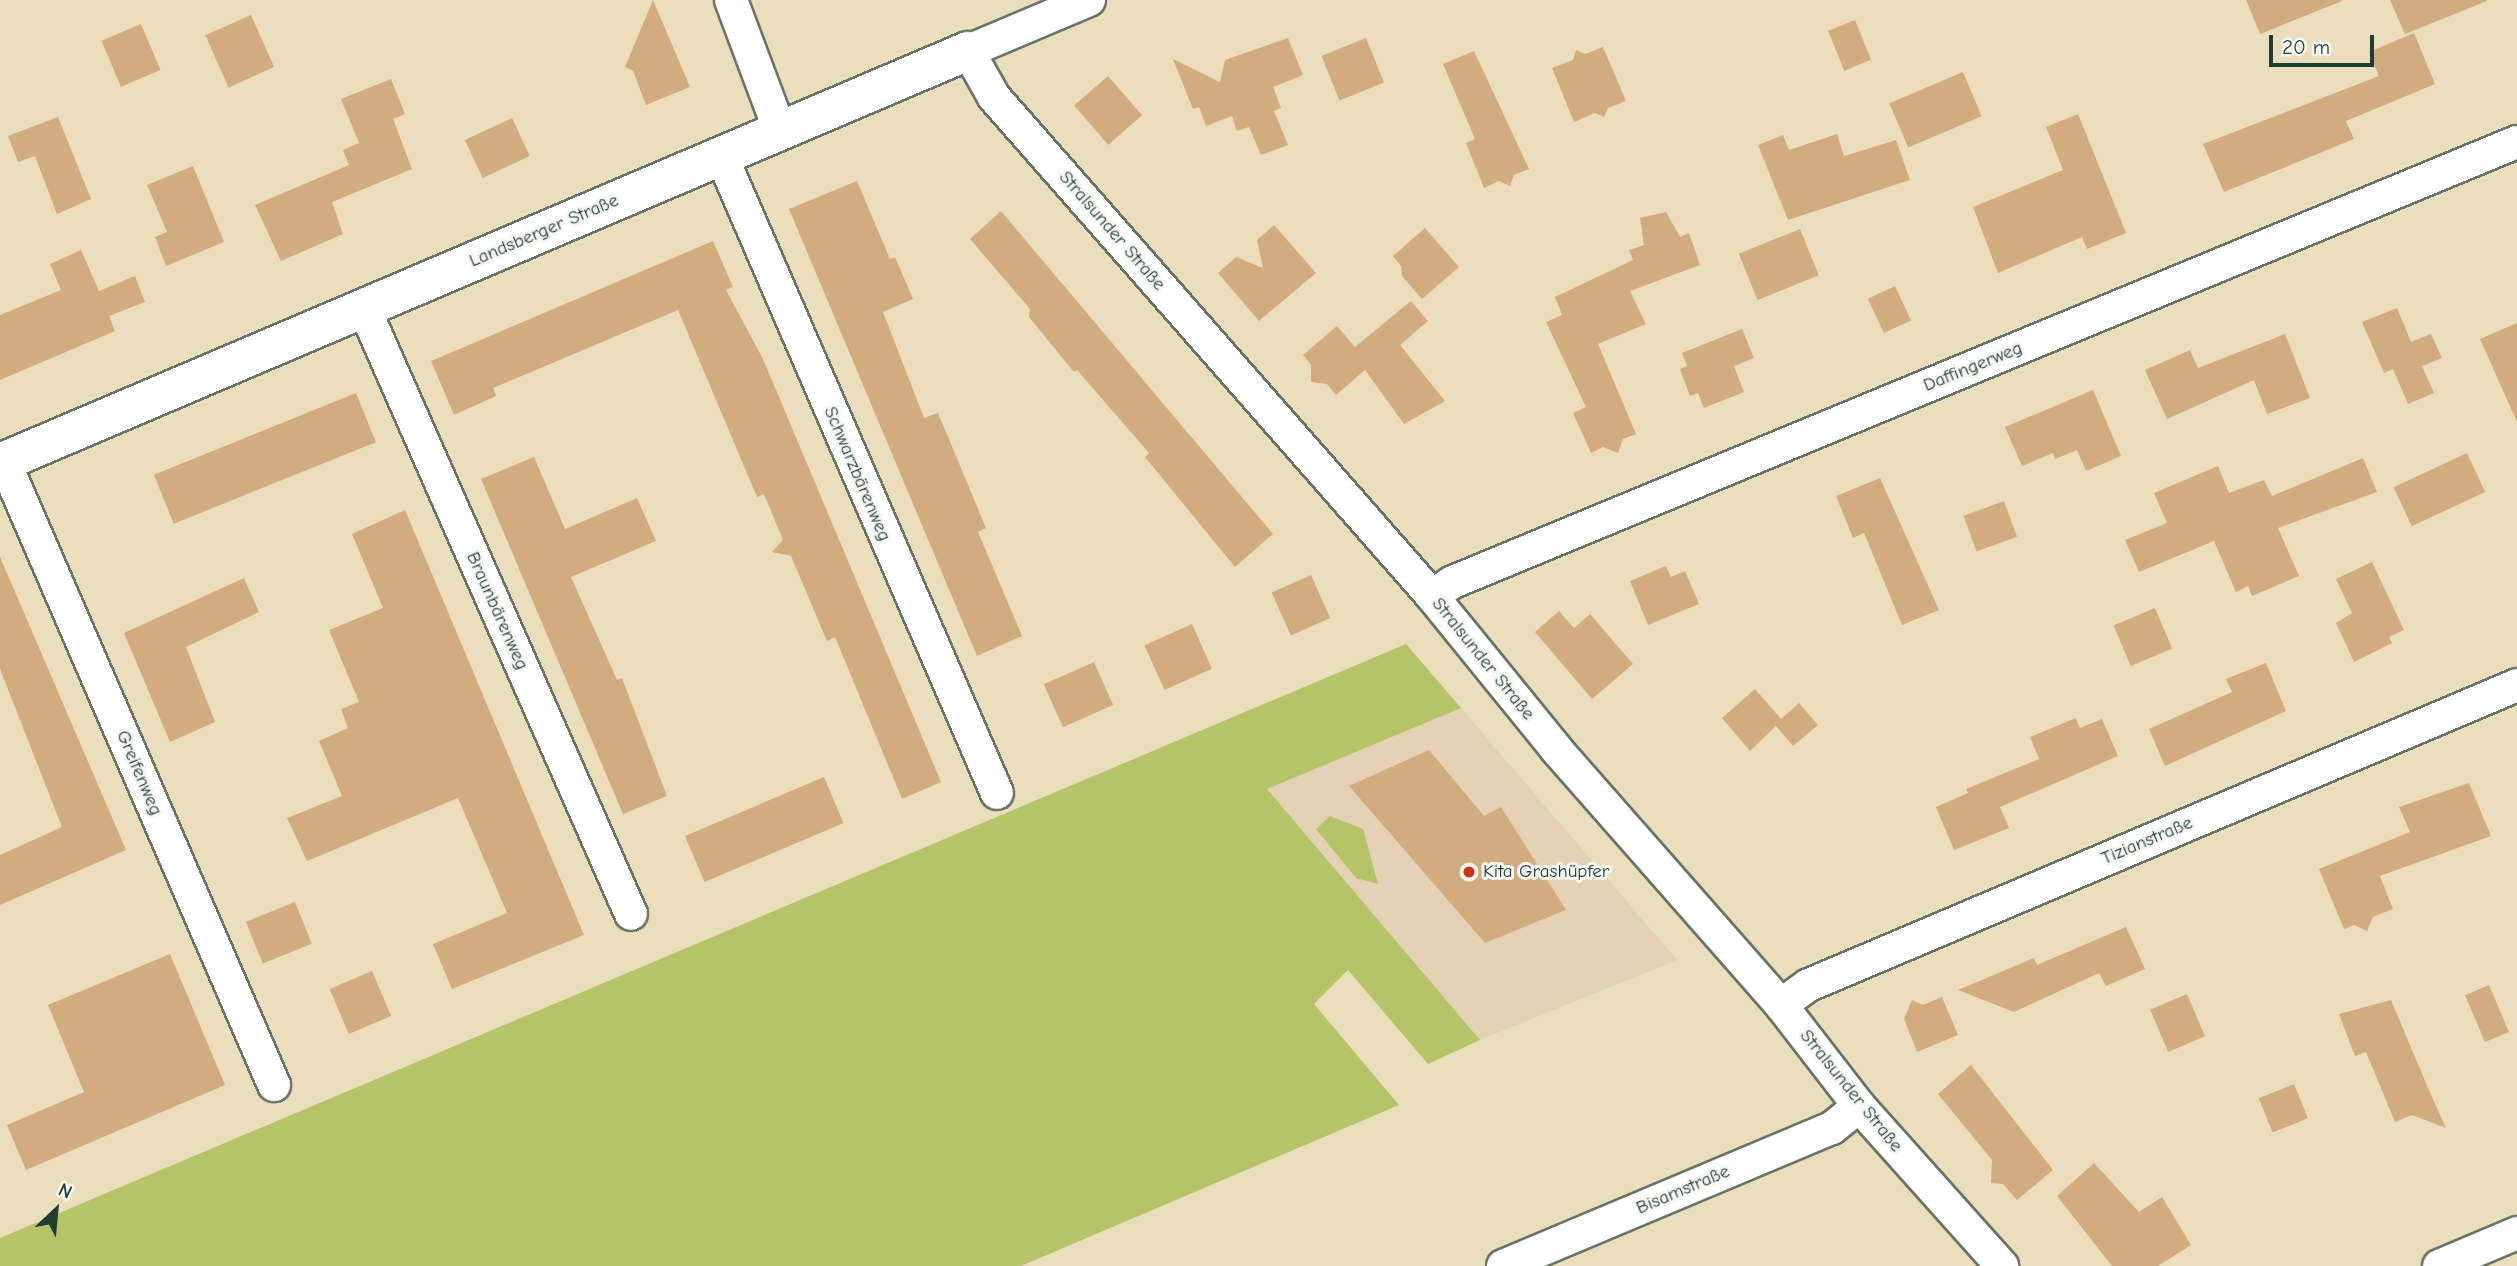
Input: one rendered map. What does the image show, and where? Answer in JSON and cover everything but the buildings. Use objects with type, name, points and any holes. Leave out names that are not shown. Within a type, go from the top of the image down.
[{"type":"street","points":[[730,0],[780,131]]},
{"type":"street","name":"Landsberger Straße","points":[[2,462],[1090,0]]},
{"type":"street","name":"Stralsunder Straße","points":[[968,51],[994,97],[1432,596],[1557,750],[1781,1005],[1859,1106],[2002,1266]]},
{"type":"street","name":"Daffingerweg","points":[[1432,596],[1453,582],[2517,142]]},
{"type":"street","name":"Schwarzbärenweg","points":[[721,155],[997,793]]},
{"type":"street","name":"Braunbärenweg","points":[[364,308],[631,914]]},
{"type":"street","name":"Greifenweg","points":[[2,462],[274,1086]]},
{"type":"street","name":"Tizianstraße","points":[[1781,1005],[1808,985],[2517,685]]},
{"type":"street","name":"Bisamstraße","points":[[1503,1266],[1832,1128],[1859,1106]]},
{"type":"street","points":[[2439,1266],[2517,1233]]},
{"type":"shaded area","name":"Kita Grashüpfer","points":[[1461,708],[1677,960],[1480,1040],[1266,789]]},
{"type":"green space","points":[[1406,644],[1461,708],[1267,789],[1480,1040],[1428,1064],[1348,970],[1314,1004],[1399,1105],[1021,1266],[0,1266],[0,1238]]},
{"type":"green space","points":[[1330,816],[1363,829],[1378,884],[1356,878],[1316,829]]},
{"type":"place","name":"Kita Grashüpfer","points":[[1469,872]]}]
